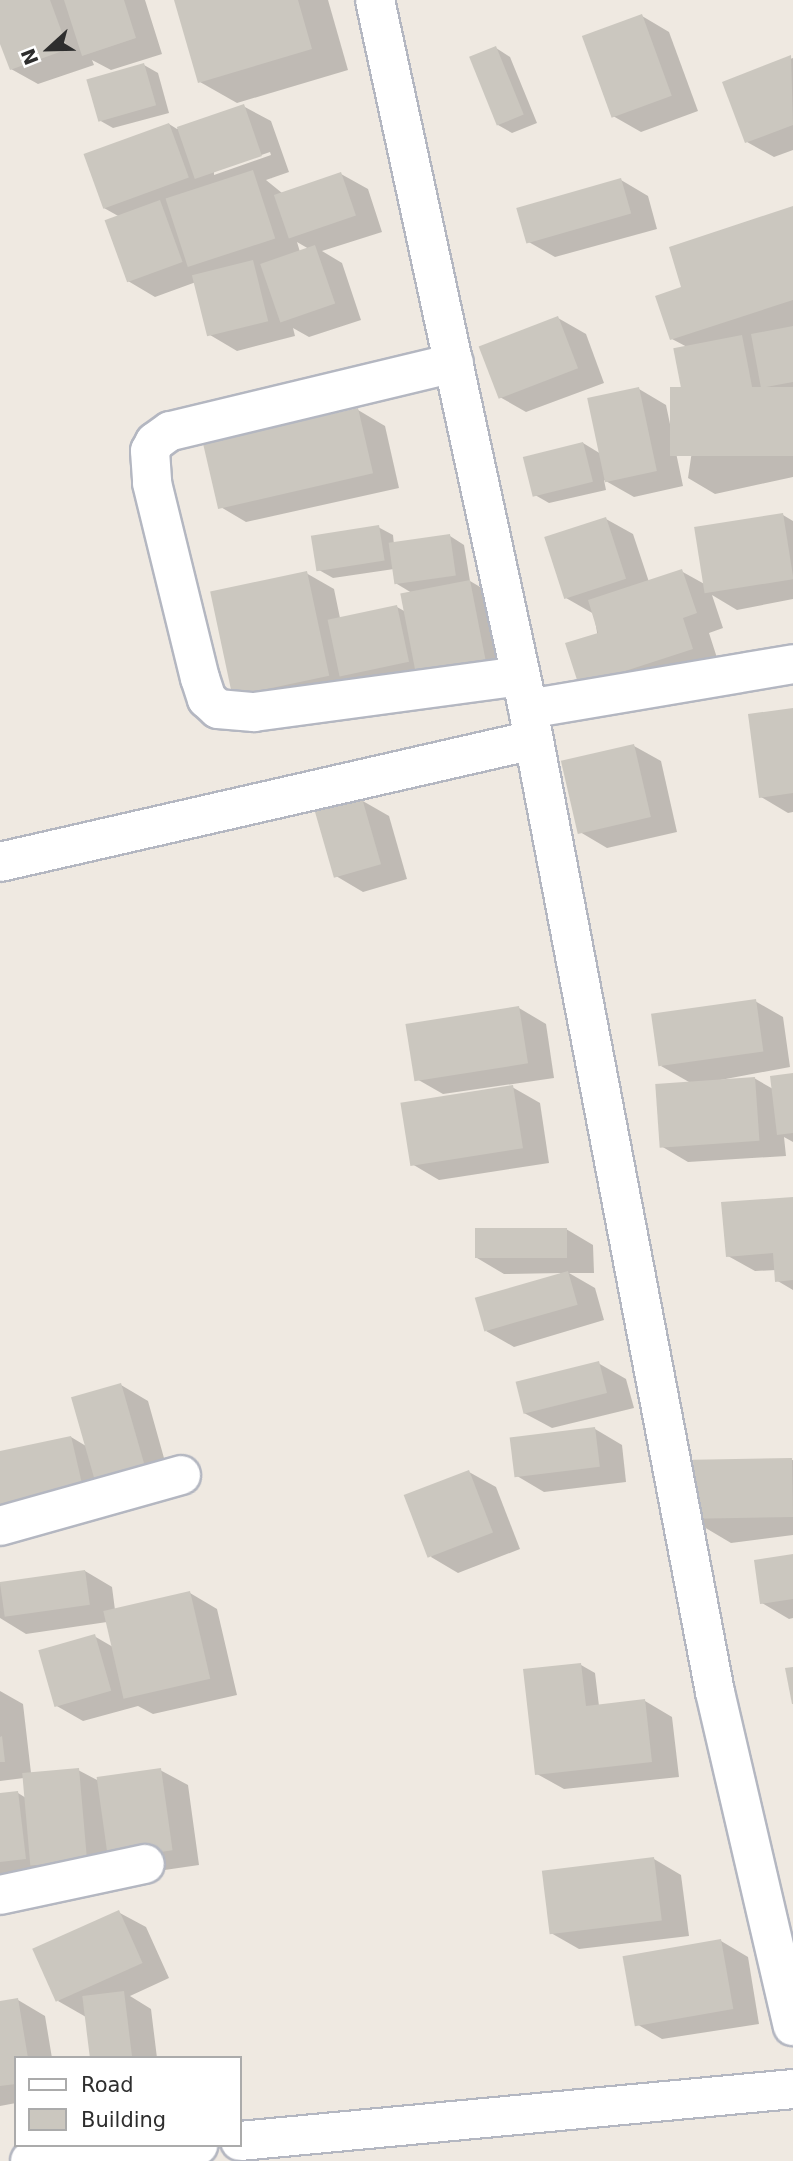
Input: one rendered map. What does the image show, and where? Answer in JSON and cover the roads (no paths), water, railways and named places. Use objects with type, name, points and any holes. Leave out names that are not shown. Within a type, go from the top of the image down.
[{"type":"street","points":[[375,0],[527,708],[715,1692],[793,2026]]},
{"type":"street","points":[[454,363],[170,431],[155,442],[150,452],[152,483],[200,678],[207,699],[218,709],[254,712],[527,708]]},
{"type":"street","points":[[0,862],[527,708],[793,664]]},
{"type":"street","points":[[0,1525],[181,1475]]},
{"type":"street","points":[[0,1895],[145,1864]]},
{"type":"street","points":[[242,2141],[793,2089]]},
{"type":"street","points":[[30,2161],[177,2147]]}]
